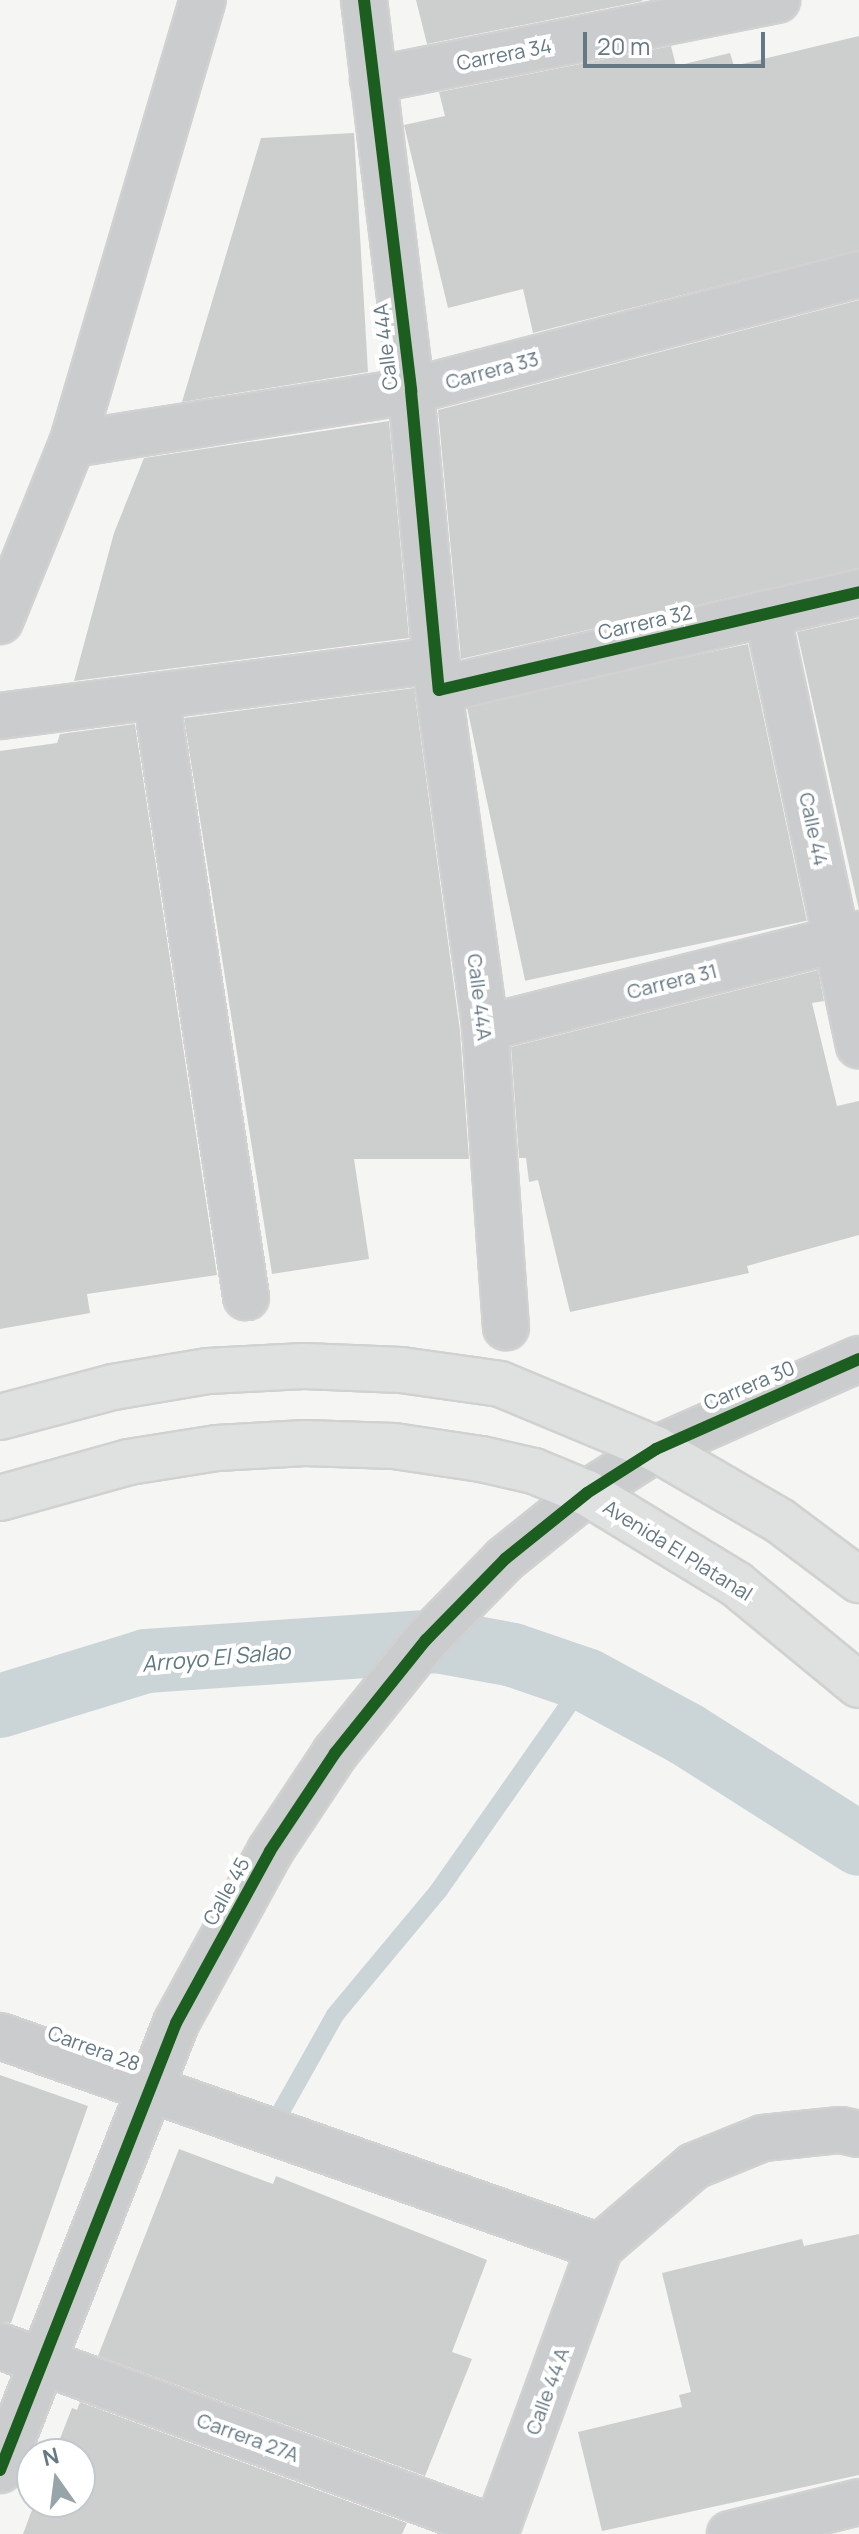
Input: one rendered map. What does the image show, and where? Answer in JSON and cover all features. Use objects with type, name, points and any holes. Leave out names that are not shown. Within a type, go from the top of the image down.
[{"type":"main road","points":[[0,1417],[113,1387],[208,1371],[304,1366],[401,1370],[500,1384],[534,1394],[656,1449],[780,1521],[859,1580]]},
{"type":"main road","name":"Avenida El Platanal","points":[[0,1498],[129,1462],[217,1448],[305,1443],[394,1446],[481,1459],[534,1471],[587,1493],[736,1584],[859,1685]]},
{"type":"street","points":[[0,621],[72,444],[203,0]]},
{"type":"street","name":"Calle 44A","points":[[364,0],[411,391],[438,675],[485,1028],[506,1327]]},
{"type":"street","name":"Carrera 34","points":[[373,80],[777,0]]},
{"type":"street","name":"Carrera 33","points":[[72,444],[411,391],[859,274]]},
{"type":"street","name":"Carrera 32","points":[[0,716],[156,696],[438,675],[767,613],[859,592]]},
{"type":"street","name":"Calle 44","points":[[767,613],[848,936],[859,1045]]},
{"type":"street","points":[[156,696],[246,1297]]},
{"type":"street","name":"Carrera 31","points":[[485,1028],[848,936]]},
{"type":"street","name":"Carrera 30","points":[[656,1449],[859,1359]]},
{"type":"street","name":"Calle 45","points":[[0,2470],[176,2023],[270,1851],[335,1753],[426,1640],[505,1559],[587,1493],[656,1449]]},
{"type":"street","name":"Carrera 28","points":[[0,2036],[600,2247]]},
{"type":"street","points":[[600,2247],[694,2166],[763,2138],[841,2130],[859,2134]]},
{"type":"street","name":"Calle 44 A","points":[[496,2531],[600,2247]]},
{"type":"street","name":"Carrera 27A","points":[[0,2346],[496,2531]]},
{"type":"street","points":[[730,2534],[859,2502]]},
{"type":"building","points":[[416,0],[642,0],[643,1],[427,44]]},
{"type":"building","points":[[859,36],[859,250],[533,333],[523,289],[448,308],[404,125],[445,116],[439,92],[671,46],[676,66],[730,53],[734,66]]},
{"type":"building","points":[[354,133],[368,372],[182,402],[261,138]]},
{"type":"building","points":[[859,300],[859,568],[461,659],[438,410]]},
{"type":"building","points":[[389,421],[409,638],[74,681],[114,533],[144,458]]},
{"type":"building","points":[[859,618],[859,910],[797,632]]},
{"type":"building","points":[[748,644],[807,921],[525,981],[466,704]]},
{"type":"building","points":[[414,688],[460,1031],[469,1159],[354,1159],[369,1259],[272,1274],[184,718]]},
{"type":"building","points":[[135,724],[217,1275],[87,1294],[90,1313],[0,1329],[0,751],[57,743],[60,734]]},
{"type":"building","points":[[818,970],[824,1001],[812,1003],[837,1106],[859,1101],[859,1235],[747,1266],[749,1273],[570,1312],[538,1180],[529,1182],[526,1158],[519,1158],[511,1047]]},
{"type":"building","points":[[0,2075],[88,2106],[11,2323],[0,2322]]},
{"type":"building","points":[[179,2149],[273,2184],[276,2176],[487,2260],[452,2352],[472,2359],[425,2476],[98,2356]]},
{"type":"building","points":[[859,2234],[859,2475],[602,2531],[578,2432],[682,2407],[679,2395],[691,2392],[662,2273],[802,2239],[804,2246]]},
{"type":"building","points":[[80,2402],[407,2523],[402,2534],[23,2534],[29,2518],[96,2518],[96,2438],[60,2438],[72,2408],[77,2410]]},
{"type":"waterway","name":"Arroyo El Salao","points":[[0,1706],[146,1661],[437,1641],[513,1655],[586,1680],[686,1734],[859,1844]]},
{"type":"waterway","points":[[270,2131],[335,2015],[439,1890],[586,1680]]},
{"type":"cycle path","points":[[364,0],[411,391],[439,690],[859,592]]},
{"type":"cycle path","points":[[0,2470],[176,2023],[270,1851],[335,1753],[426,1640],[505,1559],[587,1493],[656,1449],[859,1359]]}]
